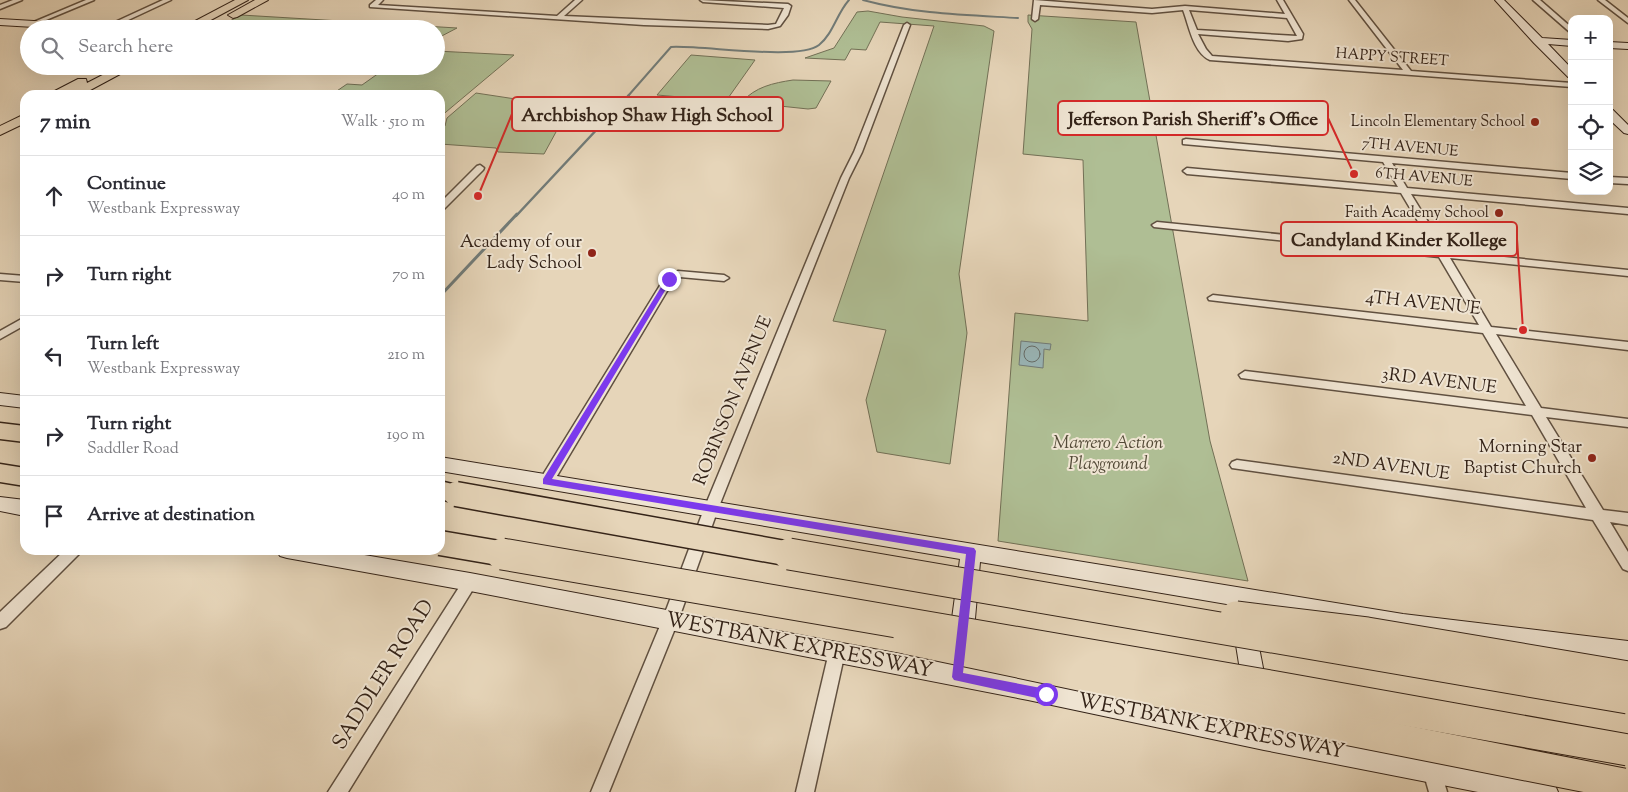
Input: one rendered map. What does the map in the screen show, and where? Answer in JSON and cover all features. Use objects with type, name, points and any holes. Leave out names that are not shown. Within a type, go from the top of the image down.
[{"type":"highway","points":[[0,417],[20,419]]},
{"type":"highway","points":[[0,431],[20,433]]},
{"type":"highway","points":[[0,473],[20,476]]},
{"type":"highway","points":[[0,486],[20,488]]},
{"type":"highway","points":[[445,492],[907,575],[1628,698]]},
{"type":"highway","name":"WESTBANK EXPRESSWAY","points":[[445,544],[1256,683],[1628,750]]},
{"type":"highway","points":[[907,575],[1367,633],[1628,677]]},
{"type":"highway","points":[[739,595],[771,610],[1194,699],[1626,785]]},
{"type":"main road","points":[[202,20],[243,0]]},
{"type":"main road","points":[[222,20],[262,0]]},
{"type":"main road","points":[[1499,0],[1568,71]]},
{"type":"main road","points":[[0,22],[20,23]]},
{"type":"main road","points":[[1537,41],[1568,43]]},
{"type":"main road","points":[[1613,45],[1626,47]]},
{"type":"main road","points":[[63,90],[92,75]]},
{"type":"main road","points":[[82,90],[111,75]]},
{"type":"main road","points":[[0,120],[20,110]]},
{"type":"main road","points":[[1613,116],[1628,131]]},
{"type":"main road","points":[[0,131],[20,121]]},
{"type":"main road","points":[[0,399],[20,401]]},
{"type":"main road","points":[[445,465],[1403,624],[1628,651]]},
{"type":"main road","points":[[0,504],[20,507]]},
{"type":"main road","points":[[958,677],[971,551]]},
{"type":"main road","name":"WESTBANK EXPRESSWAY","points":[[316,555],[470,582],[837,652],[1264,738],[1435,782],[1544,792]]},
{"type":"main road","points":[[1239,596],[1264,738]]},
{"type":"street","points":[[0,7],[19,0]]},
{"type":"street","points":[[42,20],[91,0]]},
{"type":"street","points":[[123,20],[168,0]]},
{"type":"street","points":[[558,18],[579,0]]},
{"type":"street","points":[[377,1],[372,6],[558,18],[768,27],[778,25],[785,15],[786,5],[703,0]]},
{"type":"street","points":[[1185,8],[1196,32],[1288,39],[1300,38],[1300,34],[1280,0]]},
{"type":"street","points":[[1352,0],[1408,72]]},
{"type":"street","points":[[1536,0],[1568,28]]},
{"type":"street","points":[[1602,0],[1628,21]]},
{"type":"street","points":[[1035,19],[1037,1],[1152,11],[1185,8],[1288,16]]},
{"type":"street","name":"ROBINSON AVENUE","points":[[600,792],[670,621],[712,509],[845,178],[858,152],[907,25]]},
{"type":"street","name":"HAPPY STREET","points":[[1196,32],[1205,56],[1210,58],[1568,85]]},
{"type":"street","name":"7TH AVENUE","points":[[1186,142],[1568,176]]},
{"type":"street","points":[[1386,160],[1628,565]]},
{"type":"street","points":[[445,203],[480,168]]},
{"type":"street","name":"6TH AVENUE","points":[[1187,171],[1628,211]]},
{"type":"street","points":[[1613,180],[1628,182]]},
{"type":"street","points":[[1156,225],[1628,273]]},
{"type":"street","points":[[546,482],[669,279],[678,274],[724,278]]},
{"type":"street","points":[[0,277],[20,279]]},
{"type":"street","name":"4TH AVENUE","points":[[1213,298],[1628,346]]},
{"type":"street","points":[[0,336],[20,323]]},
{"type":"street","name":"3RD AVENUE","points":[[1245,375],[1628,424]]},
{"type":"street","name":"2ND AVENUE","points":[[1237,465],[1628,519]]},
{"type":"street","points":[[0,622],[70,555]]},
{"type":"street","name":"SADDLER ROAD","points":[[337,792],[470,582]]},
{"type":"street","points":[[805,792],[837,652]]},
{"type":"green space","points":[[868,11],[902,17],[984,26],[994,31],[959,274],[967,333],[950,464],[877,452],[866,400],[886,330],[833,321],[934,26],[880,22],[866,50],[851,49],[845,60],[805,58],[834,48],[857,12]]},
{"type":"green space","points":[[241,15],[324,20],[232,20]]},
{"type":"green space","name":"Marrero Action Playground","points":[[1028,15],[1136,22],[1210,441],[1248,581],[998,541],[1015,313],[1088,321],[1083,160],[1023,154],[1032,29],[1028,22]]},
{"type":"green space","points":[[445,27],[457,28],[445,34]]},
{"type":"green space","points":[[445,51],[514,55],[445,113],[445,90],[338,90],[347,84],[362,85],[376,75],[445,75]]},
{"type":"green space","points":[[691,55],[755,60],[726,101],[657,95]]},
{"type":"green space","points":[[793,80],[831,81],[816,108],[808,109],[742,102],[765,86]]},
{"type":"green space","points":[[476,93],[555,105],[568,110],[544,154],[498,152],[496,148],[445,144],[447,118]]},
{"type":"water","points":[[1021,341],[1051,344],[1050,350],[1044,349],[1043,368],[1019,365]]},
{"type":"waterway","points":[[628,96],[671,47],[771,52],[808,50],[819,45],[824,40],[849,0]]},
{"type":"waterway","points":[[863,0],[921,11],[1018,18]]},
{"type":"waterway","points":[[516,216],[629,95]]},
{"type":"waterway","points":[[445,291],[517,214]]},
{"type":"place","name":"Lincoln Elementary School","points":[[1535,122]]},
{"type":"place","name":"Jefferson Parish Sheriff's Office","points":[[1354,174]]},
{"type":"place","name":"Archbishop Shaw High School","points":[[478,196]]},
{"type":"place","name":"Faith Academy School","points":[[1499,213]]},
{"type":"place","name":"Academy of our Lady School","points":[[592,253]]},
{"type":"place","name":"Candyland Kinder Kollege","points":[[1523,330]]},
{"type":"place","name":"Morning Star Baptist Church","points":[[1592,458]]},
{"type":"route","points":[[669,279],[619,358],[546,482],[971,551],[958,677],[1046,694]]}]
